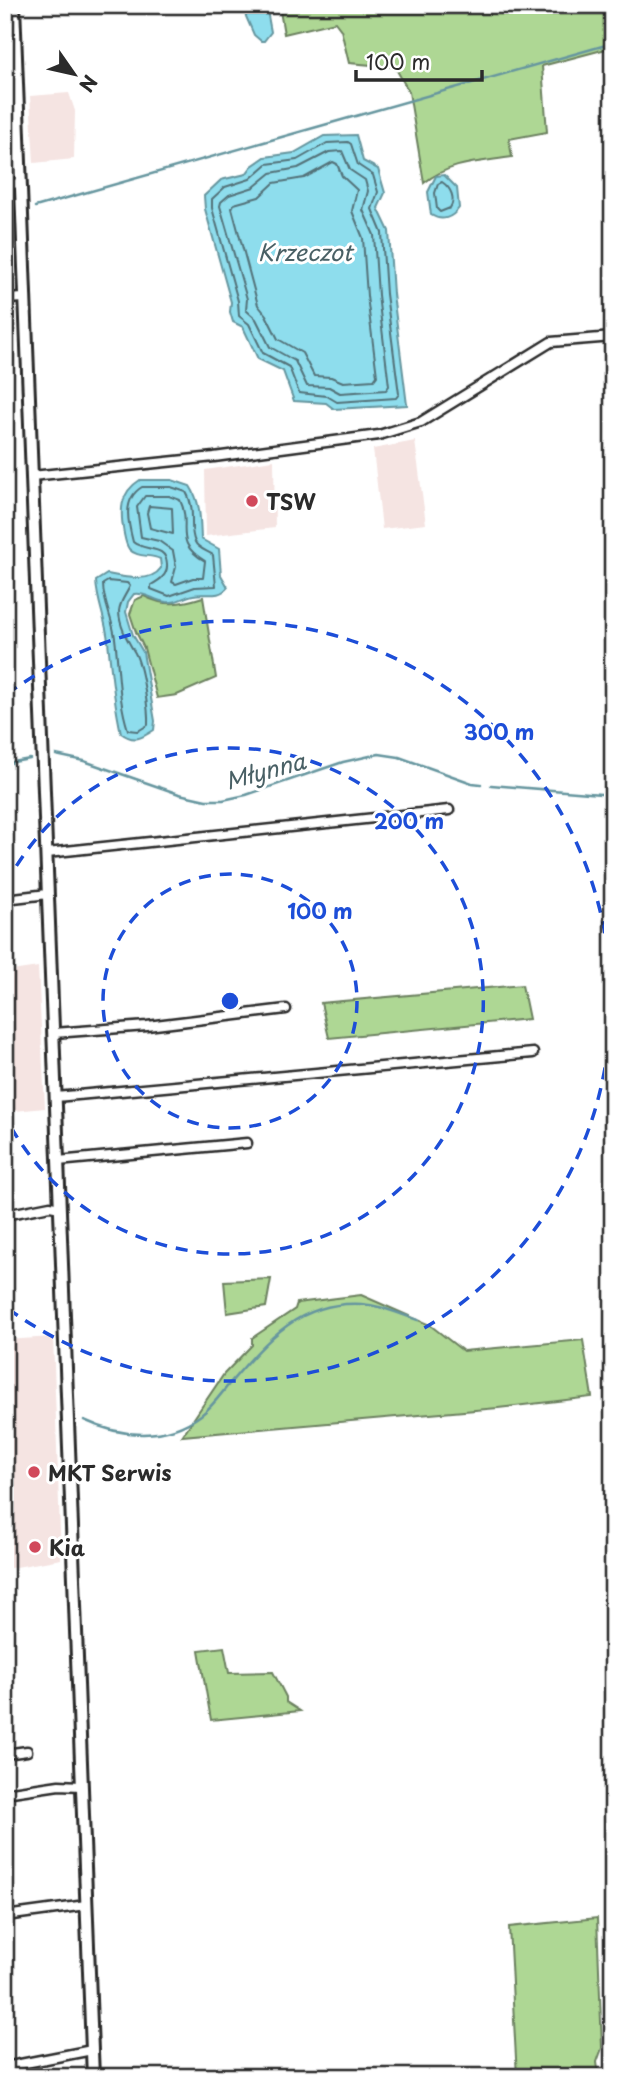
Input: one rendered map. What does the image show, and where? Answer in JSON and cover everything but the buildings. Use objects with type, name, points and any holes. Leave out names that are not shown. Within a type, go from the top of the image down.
[{"type":"street","points":[[14,5],[11,55],[21,182],[26,298],[93,2077]]},
{"type":"street","points":[[6,186],[21,182]]},
{"type":"street","points":[[5,299],[26,298]]},
{"type":"street","points":[[32,476],[224,456],[379,435],[421,422],[551,342],[613,337]]},
{"type":"street","points":[[47,853],[449,810]]},
{"type":"street","points":[[5,899],[48,894]]},
{"type":"street","points":[[54,1033],[147,1026],[286,1009]]},
{"type":"street","points":[[56,1097],[533,1053]]},
{"type":"street","points":[[58,1161],[247,1143]]},
{"type":"street","points":[[5,1215],[50,1206],[60,1208]]},
{"type":"street","points":[[5,1754],[27,1751]]},
{"type":"street","points":[[5,1793],[81,1786]]},
{"type":"street","points":[[5,1916],[86,1905]]},
{"type":"street","points":[[5,2067],[92,2050]]},
{"type":"shaded area","points":[[69,93],[75,111],[74,159],[34,163],[30,96]]},
{"type":"shaded area","points":[[415,441],[426,524],[382,529],[373,449]]},
{"type":"shaded area","points":[[274,460],[275,528],[206,536],[205,470]]},
{"type":"shaded area","points":[[38,967],[45,1108],[5,1112],[5,972]]},
{"type":"shaded area","points":[[53,1337],[61,1559],[5,1569],[5,1515],[10,1513],[5,1340]]},
{"type":"green space","points":[[279,5],[613,5],[613,77],[606,49],[542,66],[547,132],[509,139],[512,157],[455,167],[424,183],[409,92],[395,67],[349,63],[341,30],[335,22],[284,34]]},
{"type":"green space","points":[[144,596],[159,602],[173,603],[203,597],[216,678],[177,695],[157,698],[144,648],[130,614],[135,600]]},
{"type":"green space","points":[[522,985],[529,1019],[329,1038],[321,1003]]},
{"type":"green space","points":[[271,1279],[266,1307],[227,1313],[224,1281]]},
{"type":"green space","points":[[361,1295],[430,1325],[463,1351],[583,1340],[592,1397],[182,1436],[224,1374],[252,1345],[252,1338],[295,1309],[297,1303]]},
{"type":"green space","points":[[224,1647],[229,1673],[273,1672],[286,1702],[300,1711],[211,1720],[199,1650]]},
{"type":"green space","points":[[597,1918],[602,2048],[597,2062],[599,2077],[517,2077],[509,1927]]},
{"type":"water","points":[[241,5],[266,5],[271,32],[264,41],[254,35]]},
{"type":"water","name":"Krzeczot","points":[[356,135],[363,161],[378,169],[385,193],[378,208],[389,231],[393,294],[407,405],[334,409],[326,403],[294,401],[283,371],[258,359],[243,327],[233,322],[231,302],[205,209],[204,196],[221,180],[246,174],[265,157],[294,153],[324,136]]},
{"type":"water","points":[[444,175],[457,188],[459,208],[450,216],[439,218],[431,215],[428,192],[436,176]]},
{"type":"water","points":[[140,480],[172,480],[190,486],[198,505],[201,539],[219,549],[221,575],[228,587],[220,593],[198,594],[170,602],[134,594],[128,602],[126,612],[133,635],[143,652],[155,721],[154,730],[134,739],[121,733],[107,633],[96,581],[107,574],[143,578],[161,568],[160,559],[132,552],[125,540],[123,504],[128,491]]},
{"type":"waterway","points":[[35,207],[613,43]]},
{"type":"waterway","points":[[5,216],[13,213]]},
{"type":"waterway","name":"Młynna","points":[[56,755],[84,761],[179,794],[206,800],[223,800],[246,795],[343,762],[379,754],[399,757],[481,784]]},
{"type":"waterway","name":"Młynna","points":[[5,766],[30,759]]},
{"type":"waterway","name":"Młynna","points":[[491,785],[613,795]]},
{"type":"waterway","points":[[84,1420],[113,1430],[144,1434],[159,1433],[187,1423],[209,1408],[243,1367],[271,1339],[286,1327],[319,1309],[361,1304],[418,1320]]},
{"type":"place","name":"TSW","points":[[252,501]]},
{"type":"place","name":"MKT Serwis","points":[[34,1472]]},
{"type":"place","name":"Kia","points":[[35,1547]]}]
